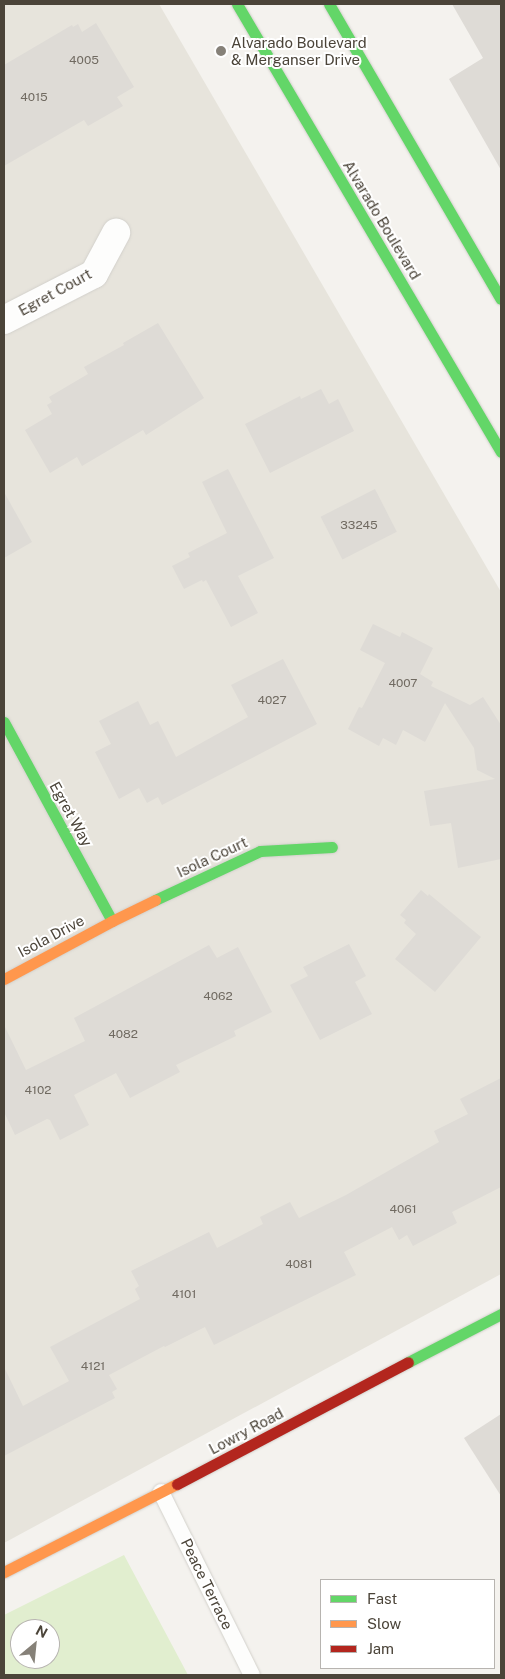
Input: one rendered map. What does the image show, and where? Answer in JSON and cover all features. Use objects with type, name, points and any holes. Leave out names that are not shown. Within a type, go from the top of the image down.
[{"type":"street","name":"Alvarado Boulevard","points":[[237,4],[501,452]]},
{"type":"street","points":[[329,4],[501,298]]},
{"type":"street","name":"Egret Court","points":[[4,320],[94,274],[116,233]]},
{"type":"street","name":"Egret Way","points":[[4,722],[112,921]]},
{"type":"street","name":"Isola Court","points":[[112,921],[260,851],[332,847]]},
{"type":"street","name":"Isola Drive","points":[[4,978],[112,921]]},
{"type":"street","name":"Lowry Road","points":[[4,1572],[501,1314]]},
{"type":"lane","name":"Peace Terrace","points":[[161,1492],[252,1675]]},
{"type":"shaded area","points":[[4,4],[159,4],[501,592],[501,1274],[4,1543]]},
{"type":"green space","points":[[124,1555],[188,1675],[4,1675],[4,1615]]},
{"type":"building","points":[[452,4],[501,4],[501,170],[449,79],[483,58]]},
{"type":"building","points":[[96,23],[134,87],[117,97],[123,106],[88,126],[84,120],[4,166],[4,65],[72,25],[73,27],[78,24],[82,32]]},
{"type":"building","points":[[158,323],[204,398],[146,435],[143,430],[82,466],[77,457],[50,473],[25,430],[52,414],[47,405],[52,402],[49,397],[88,374],[84,367],[124,345],[123,343]]},
{"type":"building","points":[[321,389],[329,404],[338,399],[354,431],[270,473],[245,424],[300,396],[301,399]]},
{"type":"building","points":[[228,469],[274,558],[238,576],[258,613],[231,627],[206,580],[203,582],[202,580],[184,589],[172,566],[190,557],[188,553],[227,533],[202,482]]},
{"type":"building","points":[[375,489],[397,532],[342,559],[321,517]]},
{"type":"building","points":[[4,492],[32,542],[4,558]]},
{"type":"building","points":[[373,624],[400,637],[402,632],[433,648],[420,674],[433,682],[431,686],[470,705],[483,697],[501,725],[501,859],[458,868],[451,823],[430,826],[424,791],[495,779],[477,770],[474,748],[445,703],[425,742],[403,730],[396,745],[383,738],[379,746],[348,729],[359,707],[362,708],[385,663],[360,650]]},
{"type":"building","points":[[283,659],[317,724],[162,805],[158,797],[147,803],[139,788],[119,799],[95,752],[111,744],[99,721],[138,701],[150,725],[158,721],[176,757],[248,717],[231,685]]},
{"type":"building","points":[[421,890],[428,896],[429,894],[481,937],[435,992],[395,959],[416,934],[404,923],[406,920],[400,915]]},
{"type":"building","points":[[349,944],[366,976],[355,982],[372,1014],[320,1040],[290,985],[308,976],[303,967]]},
{"type":"building","points":[[209,945],[217,958],[238,947],[272,1012],[234,1031],[236,1036],[176,1065],[180,1072],[130,1098],[116,1073],[74,1095],[89,1125],[60,1140],[50,1120],[47,1119],[15,1135],[4,1112],[4,1025],[26,1070],[85,1041],[74,1018]]},
{"type":"building","points":[[501,1078],[501,1187],[452,1212],[457,1223],[413,1246],[407,1235],[399,1240],[392,1227],[344,1252],[356,1275],[214,1345],[205,1327],[164,1346],[109,1375],[117,1389],[112,1392],[115,1398],[4,1456],[4,1367],[23,1406],[69,1381],[50,1347],[140,1299],[135,1289],[139,1286],[131,1271],[209,1232],[217,1248],[263,1224],[260,1217],[290,1202],[299,1218],[346,1195],[439,1142],[434,1131],[468,1114],[460,1099]]},
{"type":"building","points":[[501,1414],[501,1496],[464,1438]]},
{"type":"traffic: fast","points":[[237,4],[501,452]]},
{"type":"traffic: fast","points":[[329,4],[501,299]]},
{"type":"traffic: fast","points":[[4,722],[112,921]]},
{"type":"traffic: fast","points":[[155,900],[260,851],[332,847]]},
{"type":"traffic: fast","points":[[408,1362],[501,1314]]},
{"type":"traffic: slow","points":[[4,979],[155,900]]},
{"type":"traffic: slow","points":[[4,1572],[177,1484]]},
{"type":"traffic: jam","points":[[177,1484],[408,1362]]},
{"type":"place","name":"Alvarado Boulevard & Merganser Drive","points":[[221,51]]}]
